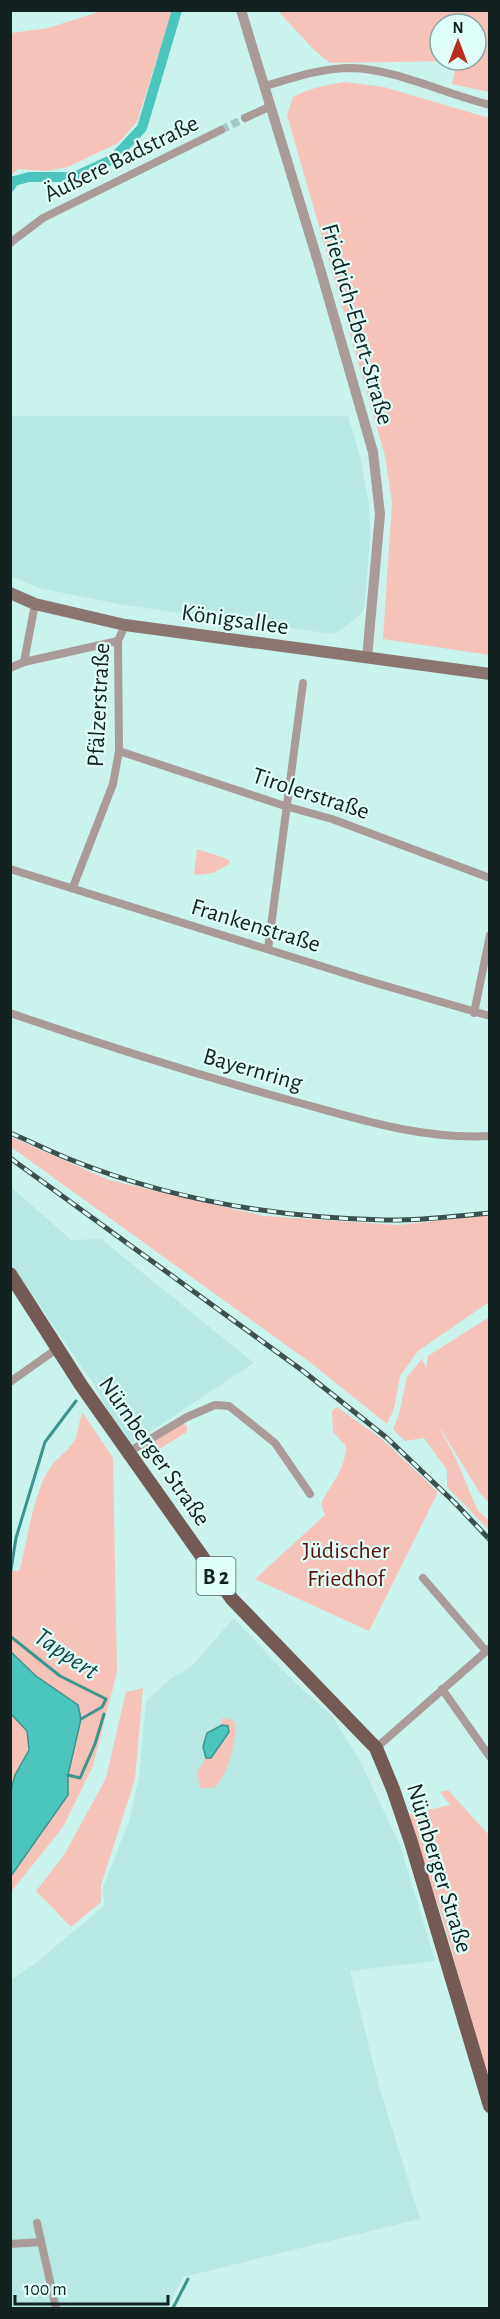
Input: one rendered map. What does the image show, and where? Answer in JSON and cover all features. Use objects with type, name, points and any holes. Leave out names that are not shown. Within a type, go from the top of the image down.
[{"type":"main road","name":"Königsallee","points":[[10,593],[35,604],[125,625],[489,674]]},
{"type":"main road","name":"Nürnberger Straße","points":[[10,1274],[126,1453],[232,1599],[375,1748],[393,1789],[411,1842],[489,2106]]},
{"type":"street","name":"Friedrich-Ebert-Straße","points":[[241,10],[320,265],[374,459],[380,514],[367,658]]},
{"type":"street","points":[[265,86],[328,69],[352,68],[382,73],[489,105]]},
{"type":"street","points":[[245,118],[272,106]]},
{"type":"street","name":"Äußere Badstraße","points":[[10,243],[44,218],[221,130]]},
{"type":"street","points":[[24,662],[35,604]]},
{"type":"street","name":"Pfälzerstraße","points":[[74,887],[113,784],[119,751],[118,642],[125,625]]},
{"type":"street","points":[[10,668],[24,662],[118,642]]},
{"type":"street","points":[[268,949],[285,806],[303,683]]},
{"type":"street","name":"Tirolerstraße","points":[[119,751],[285,806],[332,819],[489,878]]},
{"type":"street","name":"Frankenstraße","points":[[10,869],[489,1016]]},
{"type":"street","points":[[474,1013],[489,934]]},
{"type":"street","name":"Bayernring","points":[[10,1013],[96,1043],[381,1126],[465,1138],[489,1136]]},
{"type":"street","points":[[10,1382],[58,1348]]},
{"type":"street","points":[[126,1453],[187,1417],[220,1404],[229,1406],[275,1443],[310,1494]]},
{"type":"street","points":[[375,1748],[488,1650],[423,1578]]},
{"type":"street","points":[[442,1689],[489,1757]]},
{"type":"street","points":[[37,2223],[56,2308]]},
{"type":"street","points":[[10,2244],[41,2242]]},
{"type":"shaded area","points":[[11,416],[348,416],[360,456],[369,505],[370,537],[364,608],[360,615],[333,634],[124,605],[38,588],[11,576]]},
{"type":"shaded area","points":[[10,1186],[71,1240],[101,1239],[254,1363],[128,1446],[93,1383],[11,1264]]},
{"type":"shaded area","points":[[234,1618],[290,1678],[332,1716],[359,1759],[400,1845],[435,1961],[350,1971],[379,2086],[420,2219],[183,2277],[167,2308],[11,2308],[11,1980],[37,1962],[105,1905],[102,1890],[129,1821],[139,1777],[146,1701],[170,1679],[191,1667]]},
{"type":"green space","points":[[105,10],[172,11],[137,122],[118,143],[68,167],[45,171],[18,169],[11,175],[11,33],[48,28]]},
{"type":"green space","points":[[278,11],[489,11],[489,92],[452,84],[455,72],[488,72],[488,12],[428,12],[428,61],[330,63],[313,49]]},
{"type":"green space","points":[[345,82],[384,87],[489,118],[489,655],[383,639],[392,502],[385,456],[287,115],[293,97],[318,87]]},
{"type":"green space","points":[[197,849],[225,858],[230,861],[229,864],[213,873],[197,875],[194,873]]},
{"type":"green space","points":[[11,1137],[109,1180],[264,1216],[398,1225],[489,1215],[489,1302],[418,1351],[400,1376],[394,1409],[387,1424],[311,1363],[11,1147]]},
{"type":"green space","points":[[489,1317],[489,1503],[480,1493],[437,1423],[456,1459],[477,1509],[489,1521],[489,1530],[447,1487],[447,1470],[424,1438],[405,1441],[393,1429],[399,1414],[407,1377],[422,1359],[426,1368],[428,1356]]},
{"type":"green space","name":"Jüdischer Friedhof","points":[[337,1407],[383,1440],[438,1492],[369,1631],[255,1579],[325,1515],[321,1504],[341,1469],[346,1446],[333,1432],[332,1411]]},
{"type":"green space","points":[[83,1413],[113,1458],[117,1672],[93,1766],[63,1827],[11,1892],[12,1873],[68,1795],[68,1775],[78,1705],[36,1676],[11,1651],[11,1571],[19,1571],[43,1482],[51,1467],[73,1443]]},
{"type":"green space","points":[[182,1423],[187,1426],[187,1432],[145,1458],[140,1455],[140,1448]]},
{"type":"green space","points":[[143,1688],[135,1779],[101,1885],[101,1902],[71,1927],[36,1891],[64,1855],[106,1778],[126,1692]]},
{"type":"green space","points":[[11,1714],[26,1729],[29,1746],[11,1790]]},
{"type":"green space","points":[[222,1718],[233,1720],[236,1726],[230,1759],[214,1788],[200,1788],[197,1772],[206,1758],[212,1758],[229,1732],[228,1726],[222,1725]]},
{"type":"green space","points":[[448,1790],[489,1835],[489,2075],[486,2074],[442,1916],[406,1815],[450,1805],[440,1792]]},
{"type":"water","points":[[11,1652],[36,1676],[78,1705],[81,1719],[68,1775],[68,1795],[11,1876],[11,1790],[15,1775],[29,1750],[27,1731],[11,1714]]},
{"type":"water","points":[[222,1725],[228,1726],[229,1732],[211,1758],[206,1758],[203,1747],[207,1733]]},
{"type":"waterway","points":[[10,187],[14,181],[29,177],[74,177],[113,159],[142,128],[177,10]]},
{"type":"waterway","name":"Tappert","points":[[10,1576],[16,1538],[45,1442],[76,1401]]},
{"type":"waterway","name":"Tappert","points":[[10,1636],[60,1676],[106,1699],[102,1707],[81,1719]]},
{"type":"waterway","name":"Tappert","points":[[68,1775],[80,1778],[95,1744],[104,1714]]},
{"type":"waterway","name":"Tappert","points":[[173,2308],[188,2279]]},
{"type":"tunnel","points":[[221,130],[245,118]]},
{"type":"railway","points":[[10,1133],[107,1173],[145,1185],[224,1204],[304,1215],[385,1220],[490,1213]]},
{"type":"railway","points":[[10,1158],[303,1371],[387,1438],[490,1540]]}]
